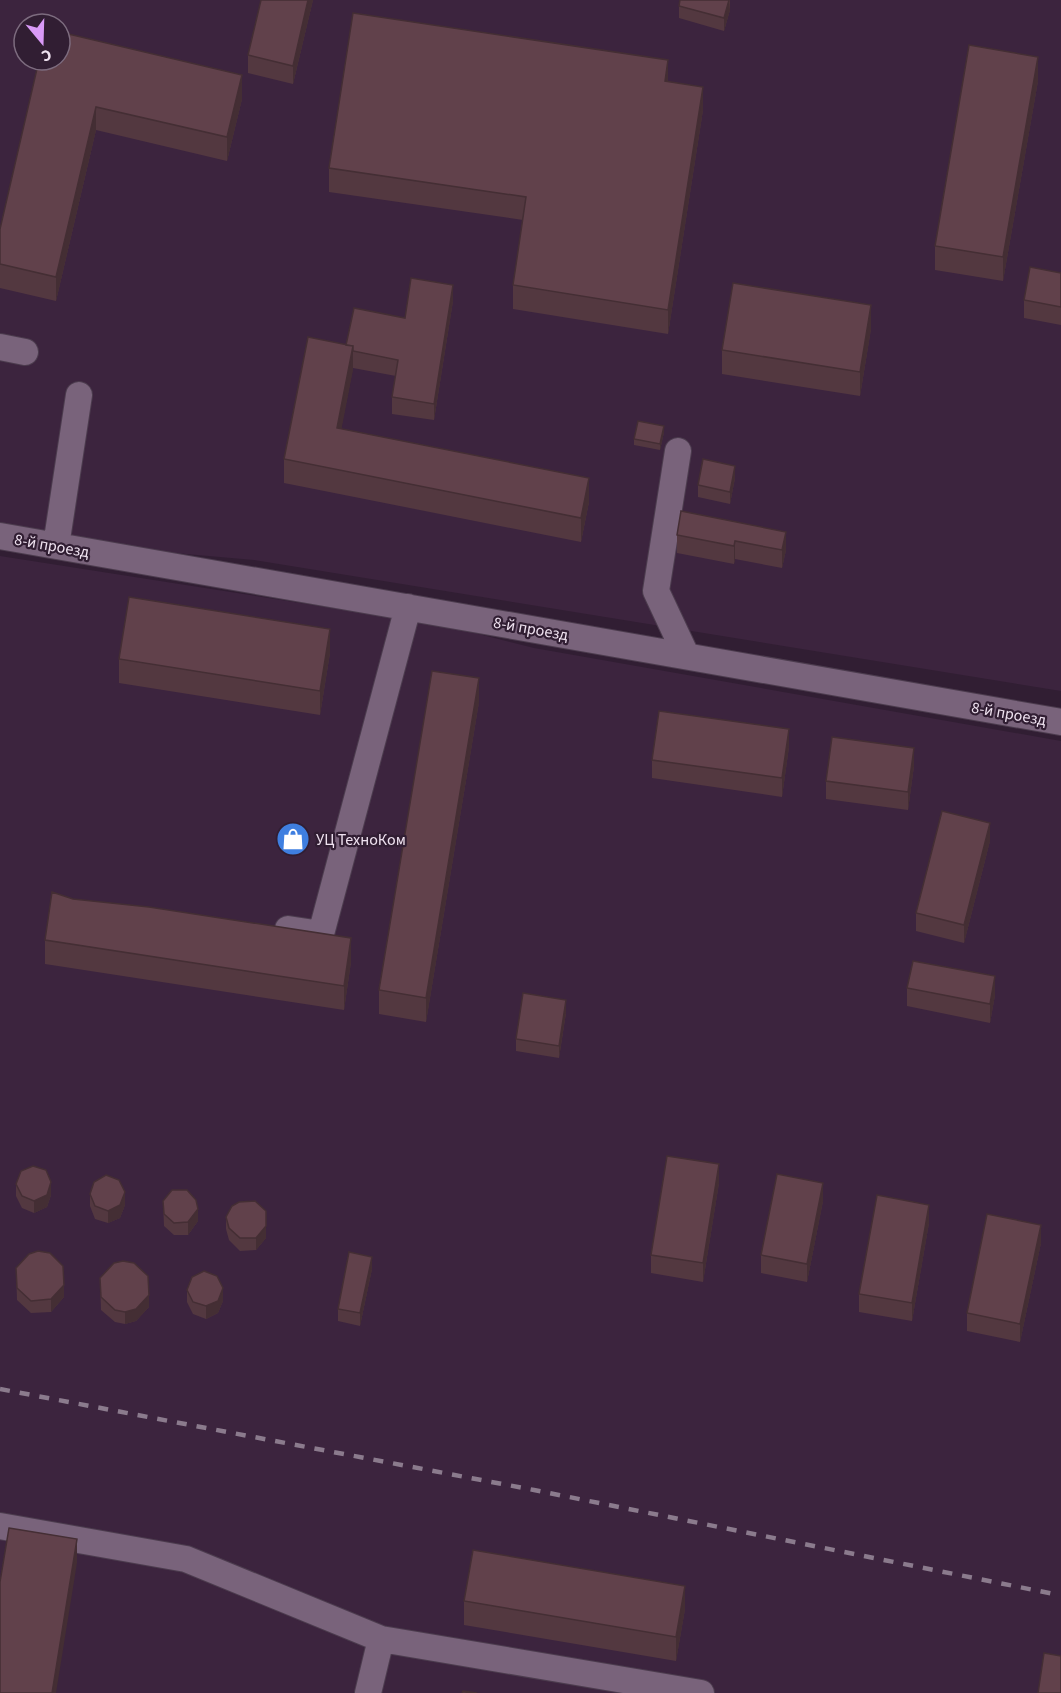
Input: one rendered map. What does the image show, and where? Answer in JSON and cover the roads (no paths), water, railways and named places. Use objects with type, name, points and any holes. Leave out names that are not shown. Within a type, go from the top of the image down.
[{"type":"street","points":[[0,347],[25,352]]},
{"type":"street","points":[[56,546],[79,395]]},
{"type":"street","points":[[678,451],[656,591],[686,655]]},
{"type":"street","name":"8-й проезд","points":[[0,536],[1061,722]]},
{"type":"street","points":[[264,927],[321,934],[408,607]]},
{"type":"street","points":[[0,1526],[186,1559],[381,1639],[701,1693]]},
{"type":"street","points":[[368,1693],[381,1639]]},
{"type":"railway","points":[[0,1389],[534,1490],[1059,1595]]},
{"type":"place","name":"УЦ ТехноКом","points":[[293,839]]}]
